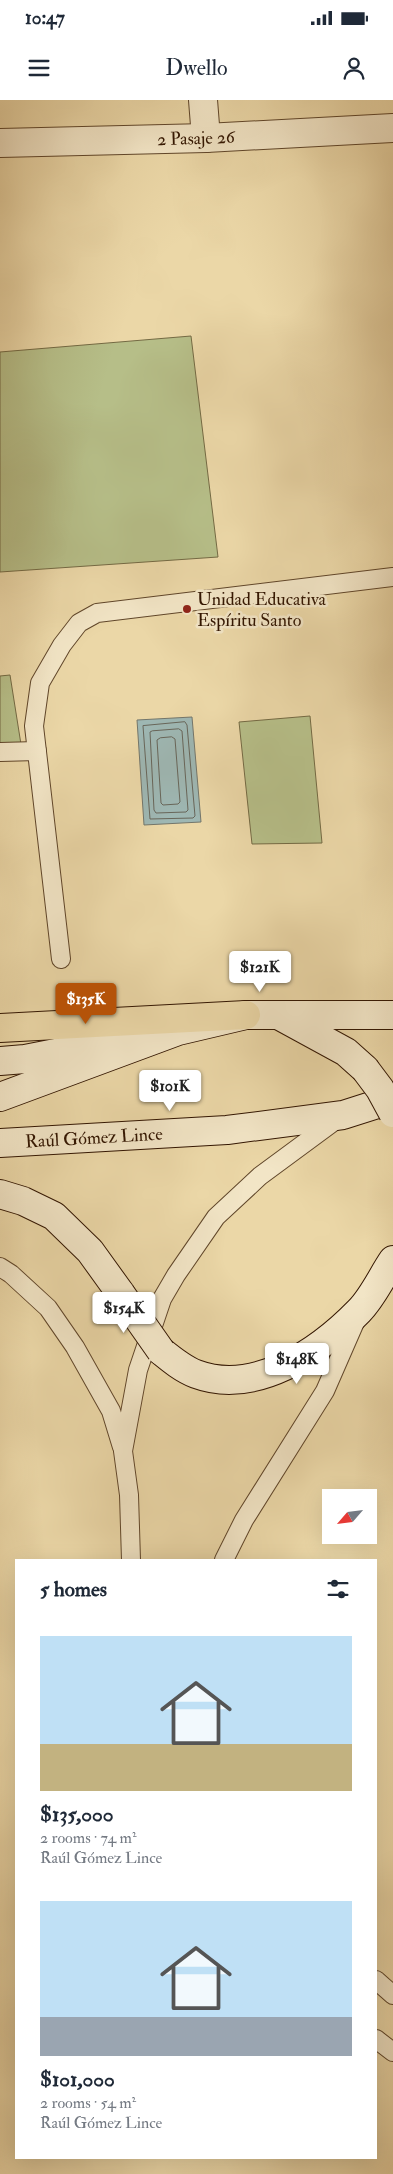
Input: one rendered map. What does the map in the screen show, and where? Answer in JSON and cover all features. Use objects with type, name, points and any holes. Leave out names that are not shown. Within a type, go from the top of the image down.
[{"type":"main road","points":[[203,100],[206,138]]},
{"type":"main road","name":"2 Pasaje 26","points":[[0,143],[206,138],[393,128]]},
{"type":"main road","points":[[0,1061],[25,1059],[178,1032],[246,1014]]},
{"type":"main road","points":[[0,1028],[246,1014],[393,1015]]},
{"type":"main road","points":[[275,1014],[324,1038],[346,1052],[365,1069],[380,1089],[393,1113]]},
{"type":"main road","points":[[0,1097],[178,1032]]},
{"type":"main road","name":"Raúl Gómez Lince","points":[[0,1143],[227,1130],[343,1115],[393,1099]]},
{"type":"main road","points":[[0,1194],[24,1201],[54,1216],[90,1251],[161,1351],[179,1366],[196,1374],[221,1380],[260,1376],[279,1370],[328,1338],[360,1310],[393,1260]]},
{"type":"lane","points":[[61,959],[34,726],[40,683],[62,645],[79,623],[97,613],[393,577]]},
{"type":"lane","points":[[0,752],[38,751]]},
{"type":"lane","points":[[123,1451],[138,1370],[159,1307],[176,1275],[216,1217],[234,1198],[343,1115]]},
{"type":"lane","points":[[0,1267],[11,1274],[48,1308],[75,1347],[111,1410],[123,1451],[129,1495],[131,1559]]},
{"type":"lane","points":[[224,1559],[244,1520],[325,1391],[360,1310]]},
{"type":"lane","points":[[377,1981],[393,1995]]},
{"type":"lane","points":[[377,2040],[393,2052]]},
{"type":"green space","points":[[191,336],[218,557],[0,572],[0,352]]},
{"type":"green space","points":[[10,675],[23,757],[0,759],[0,676]]},
{"type":"green space","points":[[310,716],[322,843],[252,844],[239,722]]},
{"type":"water","points":[[192,717],[201,822],[144,825],[137,720]]},
{"type":"place","name":"Unidad Educativa Espíritu Santo","points":[[187,609]]}]
